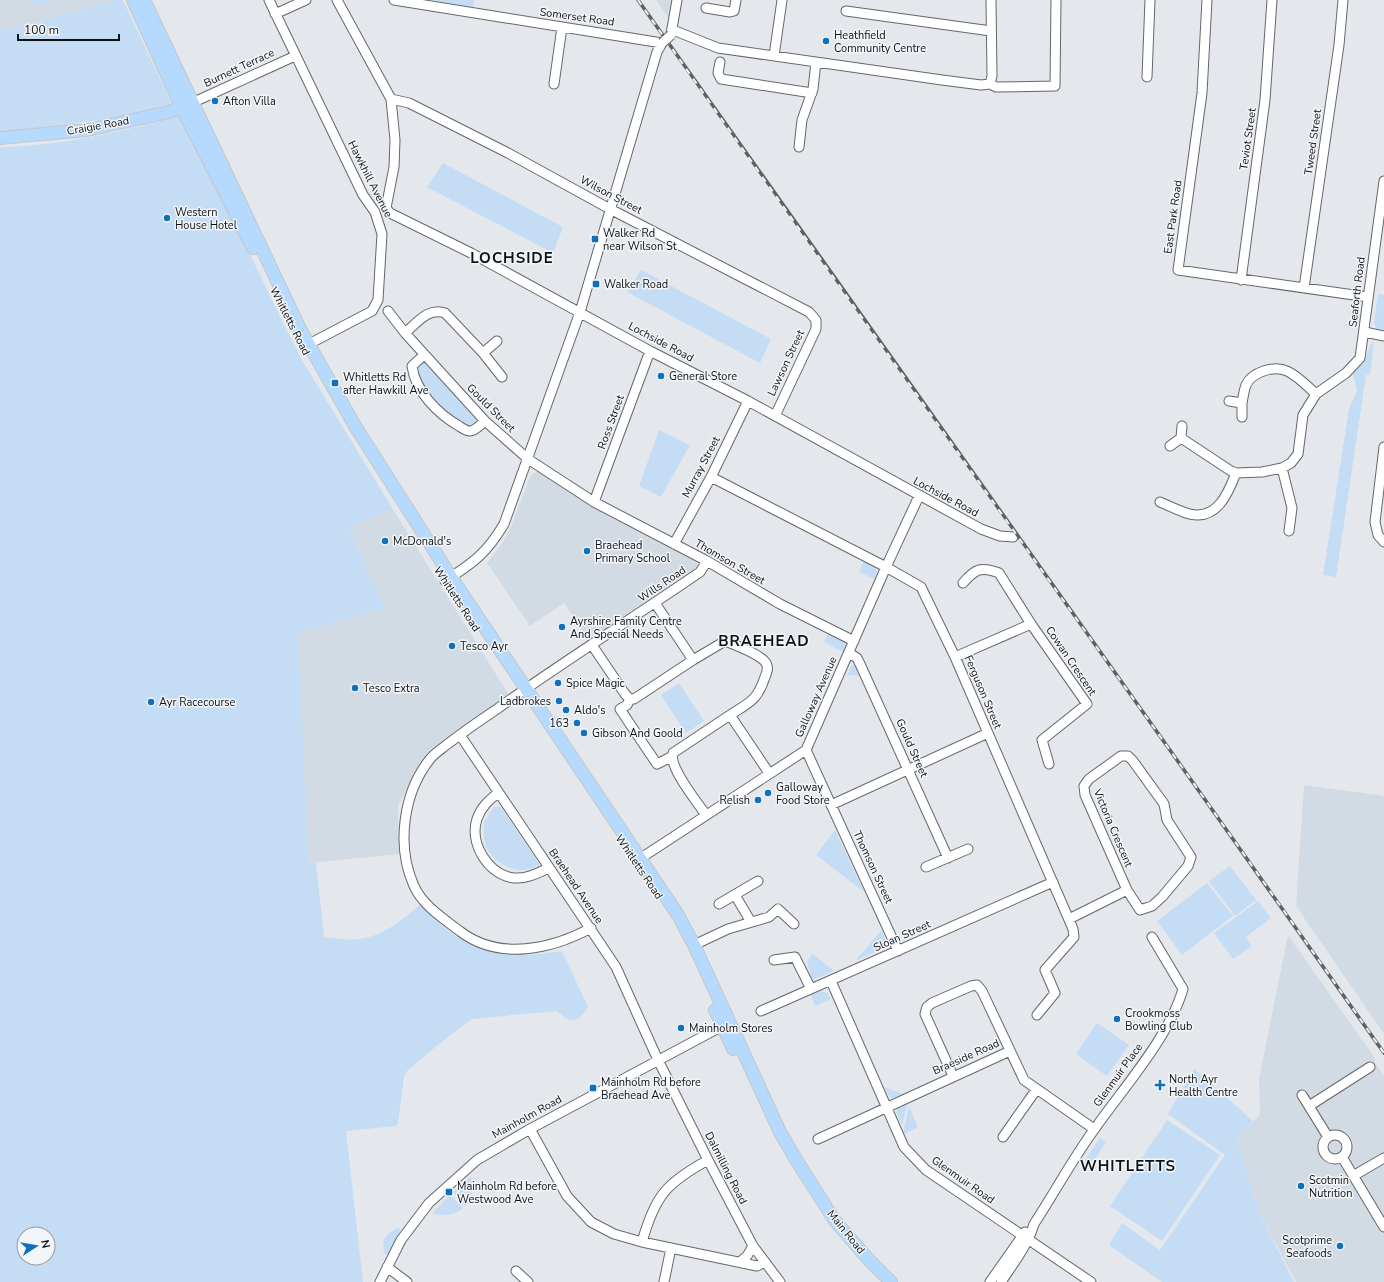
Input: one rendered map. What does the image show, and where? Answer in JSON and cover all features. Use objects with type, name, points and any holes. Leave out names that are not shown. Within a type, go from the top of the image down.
[{"type":"main road","name":"Whitletts Road","points":[[133,0],[182,108],[302,348],[448,579],[662,901],[688,946],[726,1024]]},
{"type":"main road","name":"Whitletts Road","points":[[144,0],[309,344],[355,426],[448,579]]},
{"type":"main road","name":"Craigie Road","points":[[0,138],[87,130],[169,112],[194,102]]},
{"type":"main road","name":"Whitletts Road","points":[[522,690],[641,858],[678,915],[694,945],[726,1024],[775,1136],[804,1181]]},
{"type":"main road","name":"Main Road","points":[[804,1181],[828,1223],[880,1282]]},
{"type":"main road","name":"Main Road","points":[[804,1181],[835,1221],[869,1260],[891,1282]]},
{"type":"street","name":"Hawkhill Avenue","points":[[269,0],[363,194],[375,212],[382,234],[378,300],[372,311],[309,344]]},
{"type":"street","points":[[275,14],[306,0]]},
{"type":"street","points":[[337,0],[391,99]]},
{"type":"street","name":"Somerset Road","points":[[394,0],[662,43]]},
{"type":"street","points":[[448,579],[479,557],[492,544],[504,524],[580,312],[657,52],[662,43],[672,32],[677,0]]},
{"type":"street","points":[[706,8],[720,14],[734,11],[736,0]]},
{"type":"street","points":[[774,56],[781,0]]},
{"type":"street","points":[[990,84],[992,76],[991,0]]},
{"type":"street","points":[[672,32],[718,48],[816,62],[981,85],[990,84],[996,87],[1055,86],[1056,0]]},
{"type":"street","points":[[1147,77],[1150,0]]},
{"type":"street","name":"East Park Road","points":[[1207,0],[1202,93],[1178,270],[1368,297]]},
{"type":"street","name":"Teviot Street","points":[[1241,280],[1265,100],[1272,0]]},
{"type":"street","name":"Tweed Street","points":[[1304,288],[1343,0]]},
{"type":"street","points":[[846,11],[991,32]]},
{"type":"street","points":[[554,84],[562,27]]},
{"type":"street","name":"Burnett Terrace","points":[[194,102],[295,56]]},
{"type":"street","points":[[720,62],[718,73],[721,79],[812,93]]},
{"type":"street","points":[[799,147],[802,120],[812,93],[816,62]]},
{"type":"street","name":"Lochside Road","points":[[391,99],[395,140],[394,167],[386,208],[390,213],[471,253],[650,351],[748,401],[981,529],[1000,536],[1013,537]]},
{"type":"street","name":"Wilson Street","points":[[391,99],[409,103],[508,153],[610,209],[809,312],[816,320]]},
{"type":"street","name":"Seaforth Road","points":[[1320,392],[1346,373],[1360,358],[1365,332],[1368,297],[1384,181]]},
{"type":"street","name":"Gould Street","points":[[388,312],[424,355],[485,421],[528,458],[594,502]]},
{"type":"street","points":[[405,333],[429,312],[445,312],[483,353],[502,377]]},
{"type":"street","name":"Lawson Street","points":[[775,416],[816,330],[816,320]]},
{"type":"street","points":[[1365,332],[1384,336]]},
{"type":"street","points":[[483,353],[497,341]]},
{"type":"street","name":"Ross Street","points":[[594,502],[650,351]]},
{"type":"street","points":[[424,355],[412,366],[413,372],[426,397],[437,410],[450,421],[470,431],[474,430],[485,421]]},
{"type":"street","points":[[1181,438],[1230,471],[1236,473],[1262,472],[1282,468],[1291,463],[1298,454],[1303,415],[1320,392],[1286,370],[1276,368],[1254,376],[1246,385],[1242,403],[1242,417]]},
{"type":"street","name":"Murray Street","points":[[674,544],[711,477],[748,401]]},
{"type":"street","points":[[1229,401],[1242,403]]},
{"type":"street","points":[[1170,446],[1181,438],[1182,426]]},
{"type":"street","points":[[1384,446],[1381,483],[1374,522],[1378,535],[1384,542]]},
{"type":"street","points":[[1282,468],[1292,508],[1289,531]]},
{"type":"street","points":[[1160,502],[1188,514],[1200,514],[1216,509],[1228,493],[1236,473]]},
{"type":"street","name":"Ferguson Street","points":[[711,477],[886,567],[921,587],[955,657],[1069,919],[1074,937],[1045,970],[1055,993],[1037,1015]]},
{"type":"street","name":"Galloway Avenue","points":[[641,858],[770,772],[806,750],[886,567],[919,496]]},
{"type":"street","name":"Thomson Street","points":[[594,502],[707,561],[780,604],[854,641]]},
{"type":"street","name":"Wills Road","points":[[591,928],[556,944],[534,948],[507,949],[473,940],[431,909],[414,887],[406,862],[403,836],[406,815],[414,784],[430,758],[460,735],[522,690],[700,572],[707,561]]},
{"type":"street","name":"Cowan Crescent","points":[[963,583],[973,572],[981,569],[999,573],[1031,624],[1087,704],[1042,740],[1049,764]]},
{"type":"street","points":[[655,603],[693,660]]},
{"type":"street","name":"Cowan Crescent","points":[[955,657],[1031,624]]},
{"type":"street","points":[[725,641],[762,658],[767,664],[768,670],[760,692],[755,699],[673,753],[671,757],[657,764],[620,709],[627,705],[630,699],[640,697],[693,660],[725,641]]},
{"type":"street","points":[[592,645],[625,694],[630,699]]},
{"type":"street","name":"Gould Street","points":[[849,653],[857,658],[860,664],[948,858]]},
{"type":"street","points":[[730,715],[770,772]]},
{"type":"street","points":[[831,805],[988,733]]},
{"type":"street","name":"Braehead Avenue","points":[[460,735],[616,967],[658,1060]]},
{"type":"street","name":"Thomson Street","points":[[806,750],[898,951]]},
{"type":"street","name":"Victoria Crescent","points":[[1121,756],[1128,756],[1133,761],[1164,804],[1167,820],[1191,857],[1188,866],[1162,897],[1152,906],[1140,910],[1127,890],[1085,795],[1084,786],[1095,774],[1121,756]]},
{"type":"street","points":[[671,757],[674,767],[706,815]]},
{"type":"street","points":[[498,793],[484,805],[477,819],[475,832],[478,846],[484,859],[494,870],[515,878],[533,875],[549,868]]},
{"type":"street","points":[[926,867],[968,849]]},
{"type":"street","points":[[719,904],[758,881]]},
{"type":"street","name":"Sloan Street","points":[[761,1012],[1053,882]]},
{"type":"street","points":[[1069,919],[1127,890]]},
{"type":"street","points":[[735,895],[751,922]]},
{"type":"street","points":[[694,945],[728,929],[769,917],[778,909],[794,924]]},
{"type":"street","name":"Glenmuir Place","points":[[1001,1282],[1025,1238],[1094,1129],[1168,1026],[1180,1001],[1183,989],[1152,937]]},
{"type":"street","points":[[774,960],[795,957],[811,989]]},
{"type":"street","name":"Glenmuir Road","points":[[831,981],[888,1107],[904,1147],[926,1170],[1091,1282]]},
{"type":"street","points":[[953,1076],[924,1014],[927,1007],[932,1003],[971,986],[977,986],[982,991],[1010,1050]]},
{"type":"street","name":"Mainholm Road","points":[[380,1282],[401,1240],[429,1202],[477,1160],[530,1129],[726,1024]]},
{"type":"street","name":"Braeside Road","points":[[888,1107],[1010,1050],[1024,1080],[1036,1090],[1094,1129]]},
{"type":"street","name":"Dalmilling Road","points":[[658,1060],[753,1246],[780,1282]]},
{"type":"street","points":[[1308,1106],[1370,1067]]},
{"type":"street","points":[[1003,1137],[1036,1090]]},
{"type":"street","points":[[1302,1095],[1328,1137]]},
{"type":"street","points":[[818,1139],[888,1107]]},
{"type":"street","points":[[530,1129],[567,1196],[591,1222],[614,1234],[642,1242],[757,1266],[764,1262]]},
{"type":"street","points":[[1338,1136],[1345,1140],[1346,1151],[1342,1157],[1334,1159],[1325,1153],[1323,1146],[1328,1137],[1338,1136]]},
{"type":"street","points":[[1342,1157],[1384,1228]]},
{"type":"street","points":[[1353,1176],[1384,1158]]},
{"type":"street","points":[[642,1242],[648,1222],[658,1200],[668,1186],[684,1173],[708,1160]]},
{"type":"street","name":"Glenmuir Place","points":[[990,1282],[1025,1238]]},
{"type":"street","points":[[740,1262],[747,1256],[753,1246]]},
{"type":"street","points":[[664,1282],[671,1248]]},
{"type":"street","points":[[387,1268],[407,1282]]},
{"type":"street","points":[[516,1271],[528,1282]]},
{"type":"shaded area","points":[[0,0],[113,0],[44,20],[27,28],[0,30]]},
{"type":"shaded area","points":[[33,0],[57,0],[34,6]]},
{"type":"shaded area","points":[[113,0],[123,0],[172,104],[112,118],[37,129],[0,131],[0,30],[27,28],[44,20]]},
{"type":"shaded area","points":[[431,0],[474,0],[473,7]]},
{"type":"shaded area","points":[[656,0],[672,0],[670,21],[657,1]]},
{"type":"shaded area","name":"Ayr Racecourse","points":[[183,115],[302,360],[392,508],[349,528],[385,608],[299,633],[307,851],[310,863],[316,863],[324,937],[354,940],[376,935],[407,916],[421,904],[451,933],[467,943],[484,949],[520,955],[562,951],[588,1007],[582,1016],[577,1020],[567,1019],[556,1011],[472,1019],[407,1071],[404,1077],[398,1123],[396,1126],[346,1131],[363,1282],[0,1282],[0,147],[70,141],[115,132]]},
{"type":"shaded area","points":[[443,163],[563,227],[553,253],[427,187]]},
{"type":"shaded area","points":[[641,270],[771,339],[760,363],[627,292]]},
{"type":"shaded area","points":[[1378,294],[1384,295],[1384,332],[1377,330],[1374,323]]},
{"type":"shaded area","points":[[1374,341],[1370,375],[1366,375],[1336,577],[1323,575],[1349,409],[1357,391],[1352,371],[1363,364],[1371,344]]},
{"type":"shaded area","points":[[424,361],[476,419],[475,425],[469,428],[446,412],[427,390],[424,389],[417,372],[417,367]]},
{"type":"shaded area","points":[[659,430],[690,445],[661,497],[639,486]]},
{"type":"shaded area","name":"Braehead Primary School","points":[[538,471],[575,496],[696,561],[697,566],[695,569],[589,639],[564,603],[530,626],[487,563],[501,545],[510,529],[531,475]]},
{"type":"shaded area","points":[[392,508],[509,695],[425,755],[398,806],[399,854],[310,863],[307,851],[298,633],[385,608],[349,528]]},
{"type":"shaded area","points":[[864,561],[875,566],[877,573],[874,579],[859,572]]},
{"type":"shaded area","points":[[830,631],[844,638],[846,645],[843,652],[824,642]]},
{"type":"shaded area","points":[[852,665],[856,666],[859,676],[847,675]]},
{"type":"shaded area","points":[[679,683],[704,721],[686,733],[661,695]]},
{"type":"shaded area","points":[[1304,785],[1384,796],[1384,1034],[1296,906]]},
{"type":"shaded area","points":[[494,807],[501,807],[540,865],[525,870],[513,869],[497,861],[489,852],[484,841],[484,822]]},
{"type":"shaded area","points":[[835,830],[864,892],[816,855]]},
{"type":"shaded area","points":[[1230,866],[1256,900],[1235,916],[1209,881]]},
{"type":"shaded area","points":[[1207,883],[1233,916],[1182,955],[1157,921]]},
{"type":"shaded area","points":[[1258,901],[1271,918],[1246,937],[1252,946],[1233,959],[1214,933]]},
{"type":"shaded area","points":[[881,931],[886,941],[884,948],[855,961]]},
{"type":"shaded area","points":[[1288,935],[1375,1058],[1375,1063],[1384,1076],[1384,1282],[1296,1282],[1259,1213],[1236,1138],[1260,1115],[1259,1079]]},
{"type":"shaded area","points":[[813,954],[834,971],[812,980],[807,961]]},
{"type":"shaded area","points":[[821,991],[827,993],[831,999],[815,1006],[811,995]]},
{"type":"shaded area","points":[[1097,1023],[1129,1045],[1107,1076],[1076,1054]]},
{"type":"shaded area","points":[[1194,1069],[1253,1121],[1236,1138],[1259,1213],[1294,1282],[1162,1282],[1109,1245],[1122,1223],[1160,1250],[1225,1155],[1168,1114]]},
{"type":"shaded area","points":[[884,1087],[903,1094],[892,1098],[889,1096]]},
{"type":"shaded area","points":[[907,1104],[902,1126],[896,1112],[899,1107]]},
{"type":"shaded area","points":[[909,1106],[918,1127],[905,1134],[903,1132]]},
{"type":"shaded area","points":[[1167,1120],[1220,1155],[1162,1241],[1110,1206]]},
{"type":"shaded area","points":[[1100,1138],[1106,1142],[1087,1171],[1081,1166]]},
{"type":"shaded area","points":[[471,1176],[472,1192],[470,1200],[465,1206],[453,1192]]},
{"type":"shaded area","points":[[450,1195],[463,1208],[452,1214],[432,1214]]},
{"type":"shaded area","points":[[399,1227],[400,1231],[388,1254],[384,1254],[384,1240],[390,1232]]},
{"type":"railway","points":[[638,0],[1384,1053]]},
{"type":"place","name":"Heathfield Community Centre","points":[[826,41]]},
{"type":"place","name":"Afton Villa","points":[[215,101]]},
{"type":"place","name":"Western House Hotel","points":[[167,218]]},
{"type":"place","name":"Walker Rd near Wilson St","points":[[595,239]]},
{"type":"place","name":"Walker Road","points":[[596,284]]},
{"type":"place","name":"General Store","points":[[661,376]]},
{"type":"place","name":"Whitletts Rd after Hawkill Ave","points":[[335,383]]},
{"type":"place","name":"McDonald's","points":[[385,541]]},
{"type":"place","name":"Braehead Primary School","points":[[587,551]]},
{"type":"place","name":"Ayrshire Family Centre And Special Needs","points":[[562,627]]},
{"type":"place","name":"Tesco Ayr","points":[[452,646]]},
{"type":"place","name":"Spice Magic","points":[[558,683]]},
{"type":"place","name":"Tesco Extra","points":[[355,688]]},
{"type":"place","name":"Ladbrokes","points":[[559,701]]},
{"type":"place","name":"Ayr Racecourse","points":[[151,702]]},
{"type":"place","name":"Aldo's","points":[[566,710]]},
{"type":"place","name":"163","points":[[577,723]]},
{"type":"place","name":"Gibson And Goold","points":[[584,733]]},
{"type":"place","name":"Galloway Food Store","points":[[768,793]]},
{"type":"place","name":"Relish","points":[[758,800]]},
{"type":"place","name":"Crookmoss Bowling Club","points":[[1117,1019]]},
{"type":"place","name":"Mainholm Stores","points":[[681,1028]]},
{"type":"place","name":"North Ayr Health Centre","points":[[1160,1085]]},
{"type":"place","name":"Mainholm Rd before Braehead Ave","points":[[593,1088]]},
{"type":"place","name":"Scotmin Nutrition","points":[[1301,1186]]},
{"type":"place","name":"Mainholm Rd before Westwood Ave","points":[[449,1192]]},
{"type":"place","name":"Scotprime Seafoods","points":[[1340,1246]]},
{"type":"district","name":"LOCHSIDE","points":[[512,258]]},
{"type":"district","name":"BRAEHEAD","points":[[764,641]]},
{"type":"district","name":"WHITLETTS","points":[[1128,1166]]}]
